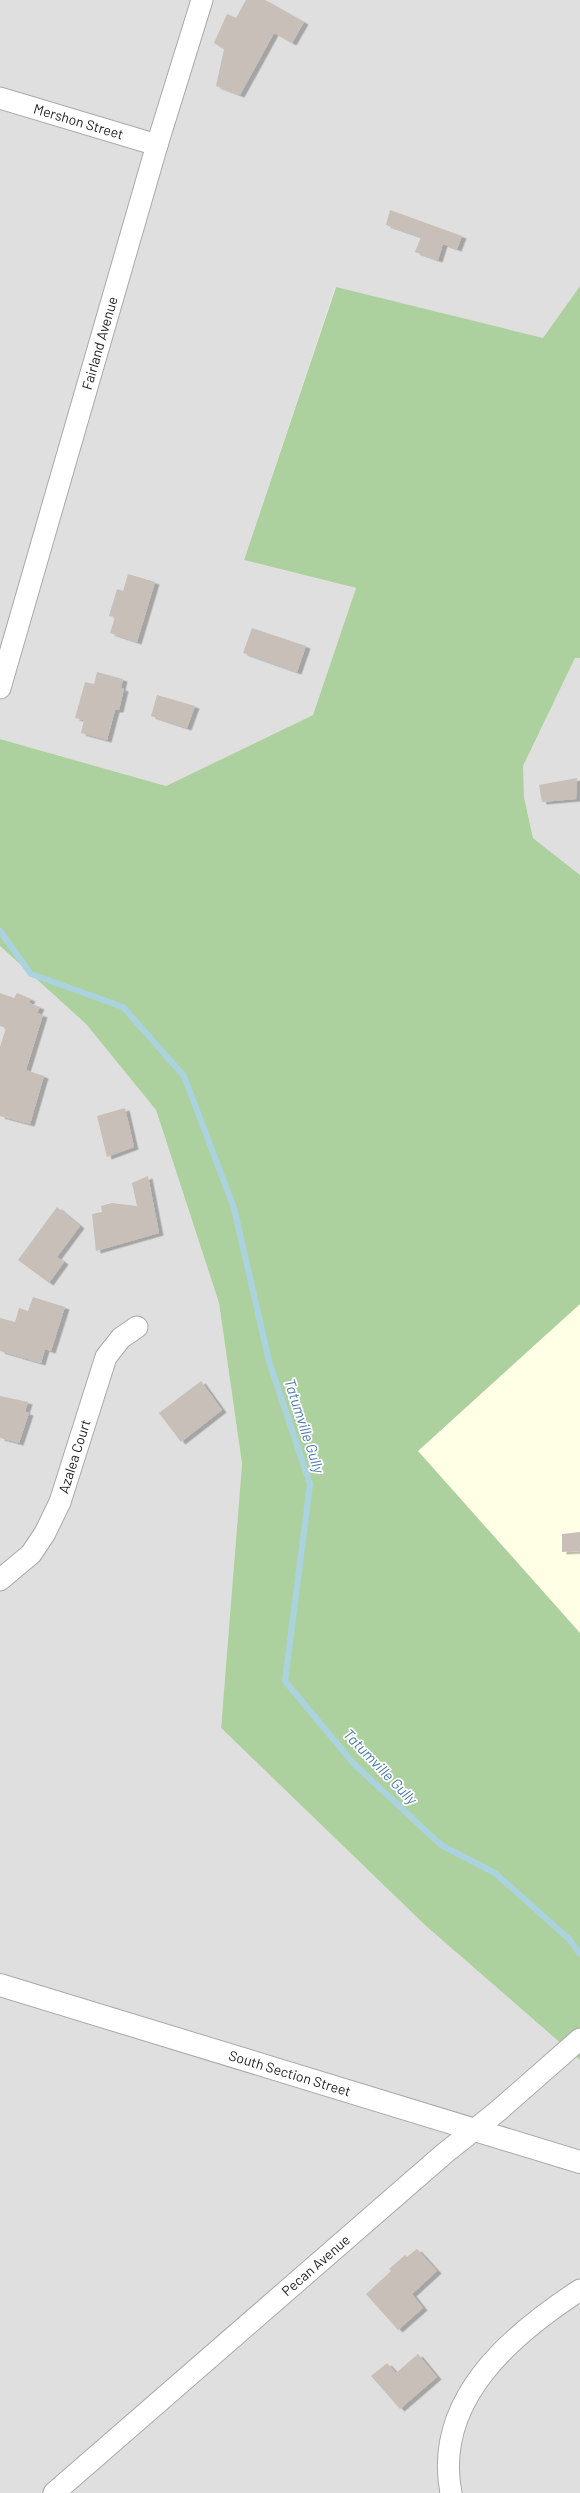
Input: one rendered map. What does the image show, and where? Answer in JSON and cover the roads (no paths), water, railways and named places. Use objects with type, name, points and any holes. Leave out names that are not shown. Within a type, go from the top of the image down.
[{"type":"street","name":"Fairland Avenue","points":[[0,688],[157,146],[202,0]]},
{"type":"street","name":"Mershon Street","points":[[0,98],[157,146]]},
{"type":"street","name":"Azalea Court","points":[[0,1580],[31,1554],[45,1533],[60,1502],[106,1357],[121,1338],[137,1327]]},
{"type":"street","name":"South Section Street","points":[[0,1985],[580,2162]]},
{"type":"street","name":"Pecan Avenue","points":[[54,2493],[444,2153],[580,2039]]},
{"type":"street","points":[[451,2493],[448,2463],[454,2429],[480,2376],[493,2359],[524,2330],[580,2290]]},
{"type":"waterway","name":"Tatumville Gully","points":[[0,931],[31,974],[123,1007],[184,1076],[234,1208],[269,1361],[310,1484],[285,1681],[354,1764],[441,1845],[495,1873],[569,1939],[580,1954]]}]
